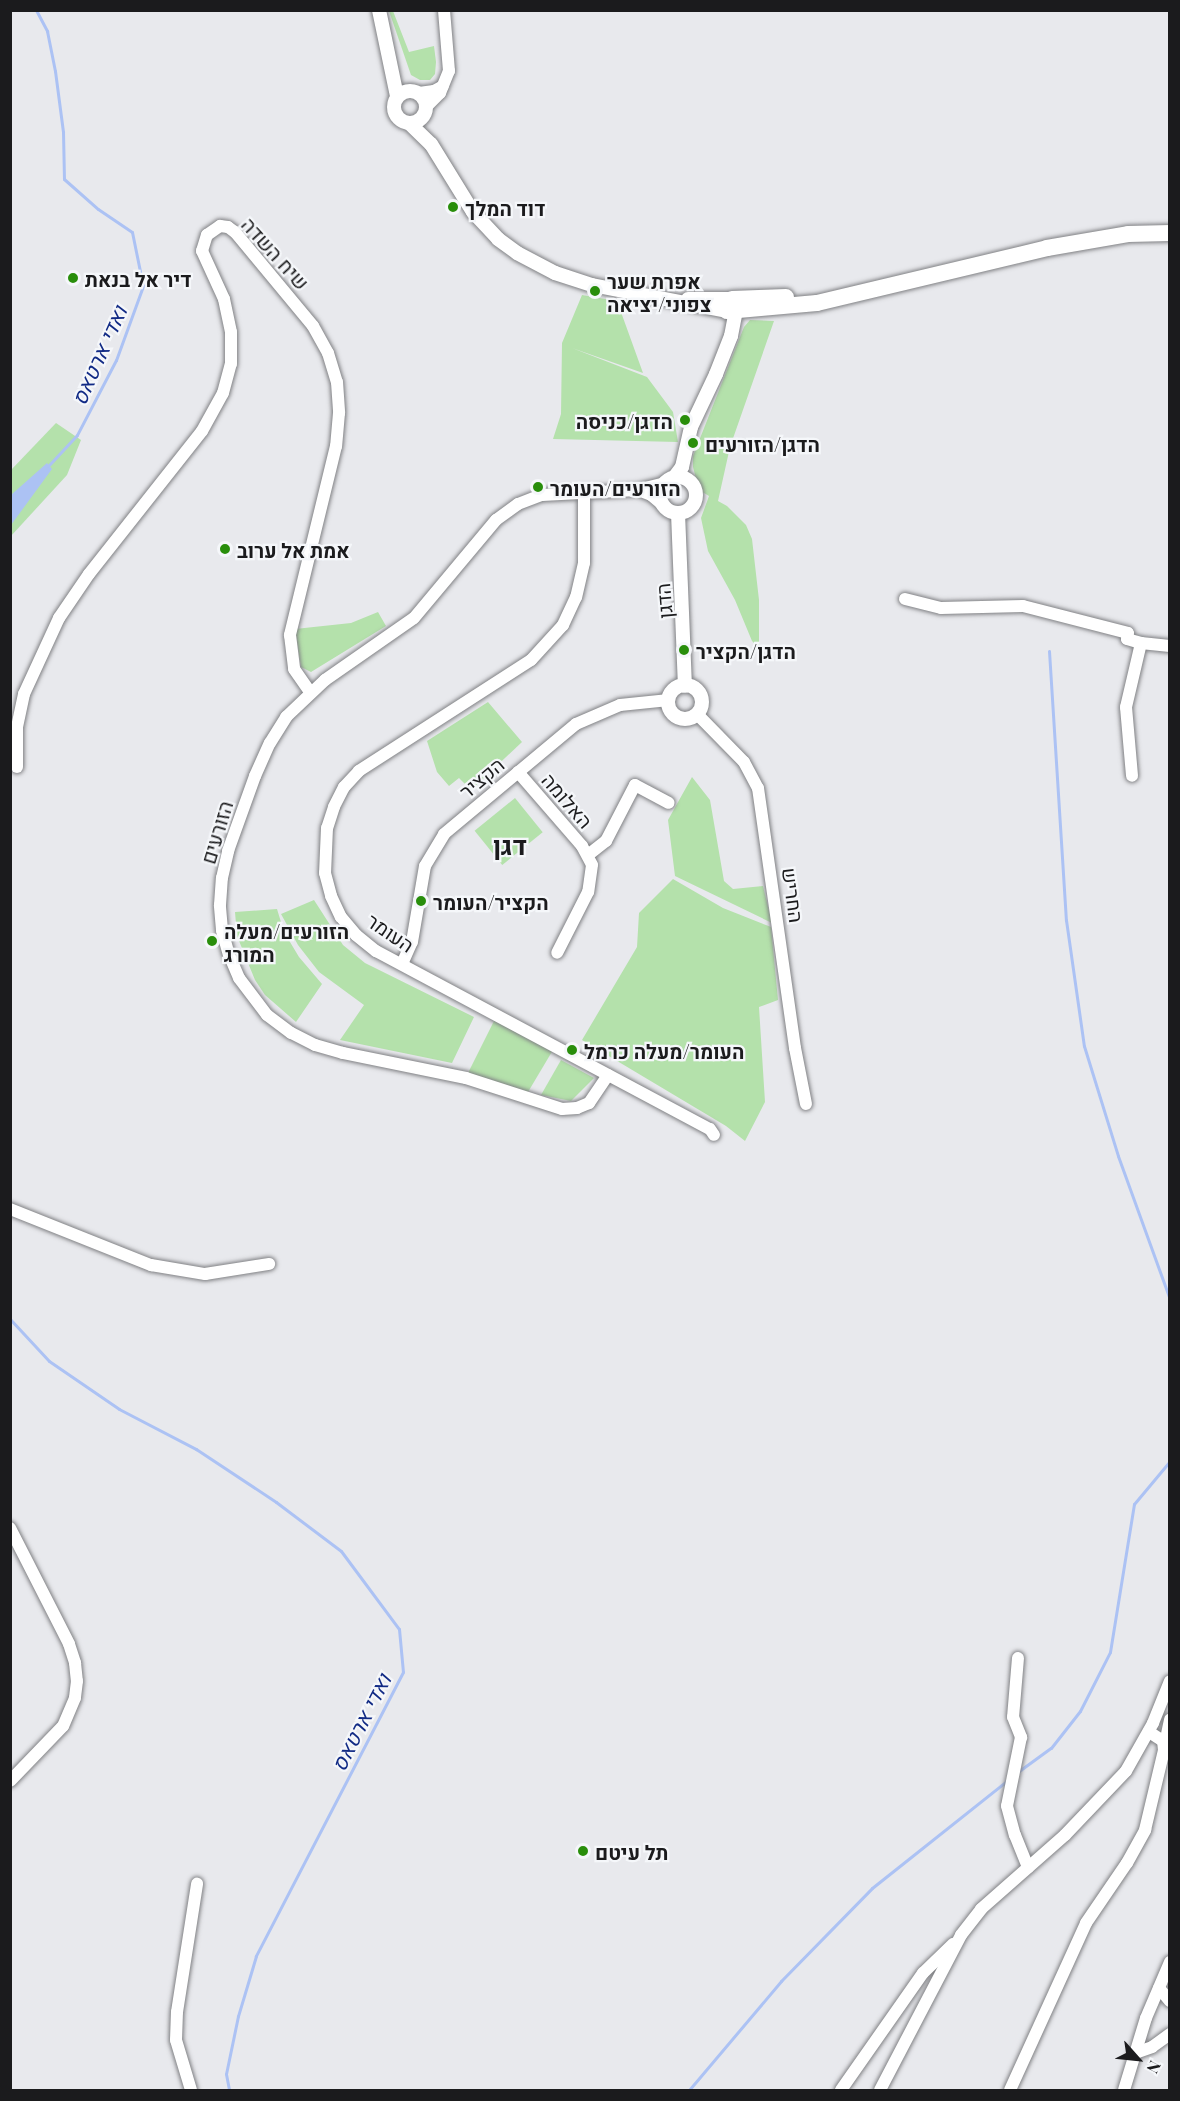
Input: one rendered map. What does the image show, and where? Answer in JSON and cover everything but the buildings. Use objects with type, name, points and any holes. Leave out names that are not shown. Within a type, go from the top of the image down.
[{"type":"main road","points":[[732,307],[800,306],[1047,248],[1128,234],[1170,233]]},
{"type":"main road","points":[[1128,234],[1170,239]]},
{"type":"street","points":[[379,10],[402,73],[426,110],[431,144]]},
{"type":"street","points":[[379,10],[397,96],[394,112],[431,144],[473,212],[498,239],[517,253],[572,279],[662,298],[732,307],[723,355],[691,428],[681,469],[669,481],[661,495],[664,506]]},
{"type":"street","points":[[409,123],[419,120],[443,86],[449,70],[444,10]]},
{"type":"street","points":[[397,96],[405,91],[434,91],[443,86]]},
{"type":"street","name":"שיח השדה","points":[[17,767],[17,727],[22,701],[32,673],[56,624],[86,579],[202,431],[223,393],[231,364],[231,332],[224,299],[202,251],[207,234],[220,226],[228,227],[235,232],[313,326],[328,353],[337,382],[339,413],[336,446],[290,635],[294,669],[310,692]]},
{"type":"street","points":[[634,490],[649,494],[664,506],[678,513],[688,510],[694,503],[696,492],[684,457]]},
{"type":"street","points":[[669,481],[683,478],[692,485]]},
{"type":"street","name":"הזורעים","points":[[608,1075],[589,1102],[577,1108],[562,1109],[478,1081],[315,1045],[277,1023],[253,999],[239,978],[224,939],[220,905],[222,878],[228,851],[262,759],[286,717],[310,692],[414,618],[503,514],[518,504],[542,495],[634,490],[669,481]]},
{"type":"street","name":"העומר","points":[[584,492],[585,545],[581,581],[571,612],[554,638],[518,670],[359,771],[344,787],[334,807],[327,828],[324,850],[325,873],[331,896],[341,917],[356,935],[376,951],[710,1129],[714,1135]]},
{"type":"street","name":"הדגן","points":[[678,513],[685,686]]},
{"type":"street","points":[[905,599],[941,608],[1023,606],[1128,633],[1127,639],[1141,643],[1170,646]]},
{"type":"street","points":[[1132,776],[1126,707],[1141,643]]},
{"type":"street","points":[[685,686],[695,689],[701,697],[702,705],[697,714],[688,719],[678,717],[670,710],[669,700],[674,690],[685,686]]},
{"type":"street","name":"הקציר","points":[[402,964],[412,942],[424,871],[434,847],[448,831],[567,731],[597,713],[632,702],[669,700]]},
{"type":"street","name":"החריש","points":[[697,714],[744,762],[760,794],[795,1048],[806,1104]]},
{"type":"street","name":"האלומה","points":[[518,772],[588,855],[592,870],[590,886],[557,953]]},
{"type":"street","name":"האלומה","points":[[588,855],[606,841],[635,785],[669,803]]},
{"type":"street","points":[[10,1209],[151,1265],[205,1274],[269,1263]]},
{"type":"street","points":[[10,1528],[69,1644],[75,1663],[77,1681],[75,1698],[63,1726],[10,1781]]},
{"type":"street","points":[[1018,1658],[1013,1717],[1021,1737],[1007,1806],[1015,1835],[1028,1867]]},
{"type":"street","points":[[880,2091],[962,1935],[981,1909],[1065,1835],[1125,1771],[1149,1732],[1170,1681]]},
{"type":"street","points":[[1010,2091],[1086,1923],[1127,1863],[1145,1830],[1170,1720]]},
{"type":"street","points":[[1149,1732],[1162,1741],[1164,1750]]},
{"type":"street","points":[[191,2091],[176,2040],[177,2012],[197,1884]]},
{"type":"street","points":[[841,2091],[923,1973],[962,1935]]},
{"type":"street","points":[[1124,2091],[1170,1962]]},
{"type":"street","points":[[1159,1988],[1170,2001]]},
{"type":"street","points":[[1136,2053],[1152,2047],[1170,2034]]},
{"type":"green space","points":[[389,11],[393,11],[409,52],[434,46],[435,74],[430,80],[420,80],[411,75]]},
{"type":"green space","points":[[582,295],[617,301],[643,373],[572,348],[647,377],[673,412],[678,442],[553,439],[561,414],[562,343]]},
{"type":"green space","points":[[750,320],[774,321],[730,447],[718,501],[727,506],[746,525],[752,539],[759,600],[759,648],[752,641],[735,600],[708,551],[701,518],[709,496],[699,490],[693,467],[693,456],[744,327]]},
{"type":"green space","points":[[56,423],[81,440],[67,475],[11,536],[11,470]]},
{"type":"green space","points":[[378,612],[386,626],[311,672],[301,667],[295,629],[351,623]]},
{"type":"green space","points":[[488,702],[522,742],[471,790],[459,778],[449,786],[437,772],[427,741]]},
{"type":"green space","points":[[692,777],[710,800],[724,881],[733,889],[763,886],[772,923],[675,876],[668,820]]},
{"type":"green space","points":[[515,798],[543,832],[502,865],[475,831]]},
{"type":"green space","points":[[673,879],[723,908],[771,927],[778,1000],[759,1007],[765,1102],[745,1141],[726,1126],[582,1040],[637,947],[639,913]]},
{"type":"green space","points":[[314,900],[343,945],[365,963],[474,1017],[452,1063],[340,1040],[364,1005],[319,972],[298,945],[281,914]]},
{"type":"green space","points":[[277,909],[284,932],[299,957],[322,984],[296,1022],[265,995],[255,980],[237,936],[235,912]]},
{"type":"green space","points":[[495,1019],[553,1050],[528,1092],[468,1073]]},
{"type":"green space","points":[[561,1060],[594,1078],[571,1101],[541,1095]]},
{"type":"water","points":[[47,463],[52,469],[11,525],[11,495]]},
{"type":"waterway","name":"ואדי ארטאס","points":[[36,10],[47,31],[55,71],[63,132],[64,179],[98,209],[132,232],[143,286],[116,360],[77,435],[48,466]]},
{"type":"waterway","points":[[1049,651],[1066,920],[1084,1046],[1118,1156],[1170,1300]]},
{"type":"waterway","name":"ואדי ארטאס","points":[[10,1319],[49,1361],[119,1409],[196,1449],[276,1502],[341,1551],[399,1629],[403,1672],[256,1956],[238,2016],[226,2074],[229,2090]]},
{"type":"waterway","points":[[1019,1771],[1051,1748],[1080,1711],[1110,1652],[1134,1504],[1170,1461]]},
{"type":"waterway","points":[[689,2090],[781,1981],[872,1888],[1009,1779]]},
{"type":"place","name":"דוד המלך","points":[[453,207]]},
{"type":"place","name":"דיר אל בנאת","points":[[73,278]]},
{"type":"place","name":"אפרת שער צפוני/יציאה","points":[[595,291]]},
{"type":"place","name":"הדגן/כניסה","points":[[685,420]]},
{"type":"place","name":"הדגן/הזורעים","points":[[693,443]]},
{"type":"place","name":"הזורעים/העומר","points":[[538,487]]},
{"type":"place","name":"אמת אל ערוב","points":[[225,549]]},
{"type":"place","name":"הדגן/הקציר","points":[[684,650]]},
{"type":"place","name":"הקציר/העומר","points":[[421,901]]},
{"type":"place","name":"הזורעים/מעלה המורג","points":[[212,941]]},
{"type":"place","name":"העומר/מעלה כרמל","points":[[572,1050]]},
{"type":"place","name":"תל עיטם","points":[[583,1851]]},
{"type":"district","name":"דגן","points":[[510,845]]}]
